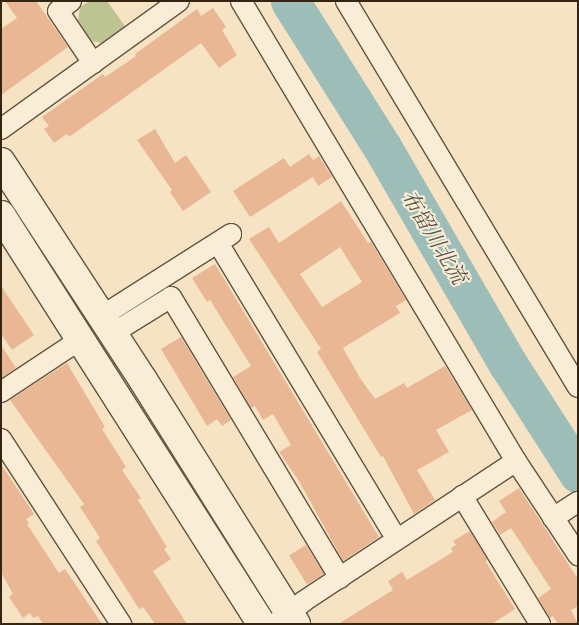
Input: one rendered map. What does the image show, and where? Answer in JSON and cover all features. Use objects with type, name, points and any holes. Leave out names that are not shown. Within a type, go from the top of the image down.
[{"type":"street","points":[[71,1],[58,11],[93,63]]},
{"type":"street","points":[[1,129],[179,1]]},
{"type":"street","points":[[241,1],[516,461],[555,516],[578,555]]},
{"type":"street","points":[[346,1],[578,387]]},
{"type":"street","points":[[1,162],[108,325],[287,620],[340,578],[516,461]]},
{"type":"street","points":[[1,216],[262,624]]},
{"type":"street","points":[[108,325],[224,238],[391,530]]},
{"type":"street","points":[[108,325],[171,297],[340,578]]},
{"type":"street","points":[[1,392],[81,339]]},
{"type":"street","points":[[1,439],[121,624]]},
{"type":"street","points":[[462,496],[540,624]]},
{"type":"street","points":[[555,516],[578,502]]},
{"type":"green space","points":[[90,1],[107,1],[127,29],[107,44],[91,41],[78,22],[80,7]]},
{"type":"building","points":[[5,1],[36,1],[68,47],[1,95],[1,29],[17,18]]},
{"type":"building","points":[[213,8],[226,27],[222,30],[237,55],[219,68],[201,43],[69,137],[67,134],[54,143],[44,129],[49,126],[42,117],[103,74],[105,77],[136,56],[135,54],[197,9],[201,16]]},
{"type":"building","points":[[155,129],[175,163],[186,155],[211,192],[183,211],[170,192],[172,190],[137,140]]},
{"type":"building","points":[[309,154],[313,160],[319,156],[332,177],[318,186],[313,177],[250,217],[233,191],[284,158],[290,167]]},
{"type":"building","points":[[341,201],[368,243],[371,242],[406,300],[396,306],[400,313],[343,348],[360,378],[375,399],[404,383],[407,388],[445,366],[472,410],[436,430],[449,452],[417,470],[435,500],[414,514],[383,456],[381,457],[317,352],[321,349],[249,239],[269,227],[279,243]],"holes":[[[340,247],[362,282],[322,307],[300,274]]]},
{"type":"building","points":[[215,264],[379,537],[343,561],[299,481],[279,452],[291,445],[273,414],[263,420],[255,406],[251,408],[233,377],[251,366],[210,300],[207,302],[192,278]]},
{"type":"building","points":[[1,286],[34,335],[12,350],[1,334]]},
{"type":"building","points":[[181,337],[231,420],[222,426],[217,419],[207,426],[161,349]]},
{"type":"building","points":[[1,345],[16,368],[1,378]]},
{"type":"building","points":[[67,363],[105,427],[102,429],[126,467],[122,470],[141,498],[138,500],[167,547],[164,549],[171,559],[153,571],[187,624],[155,624],[143,607],[139,609],[96,541],[100,538],[80,507],[84,504],[10,400]]},
{"type":"building","points":[[1,464],[34,514],[26,519],[29,523],[27,524],[59,573],[65,569],[102,624],[43,624],[38,616],[33,618],[30,613],[23,618],[9,597],[13,594],[1,572]]},
{"type":"building","points":[[519,488],[578,579],[578,606],[571,610],[578,624],[558,624],[553,616],[550,618],[538,598],[551,589],[511,528],[500,535],[492,522],[506,512],[499,501]]},
{"type":"building","points":[[470,531],[487,559],[486,562],[515,609],[492,624],[338,624],[393,590],[388,581],[402,572],[407,580],[453,552],[451,548],[456,545],[453,541]]},
{"type":"building","points":[[306,545],[324,574],[307,584],[289,556]]},
{"type":"waterway","name":"布留川北流","points":[[290,1],[382,147],[508,364],[578,473]]}]
